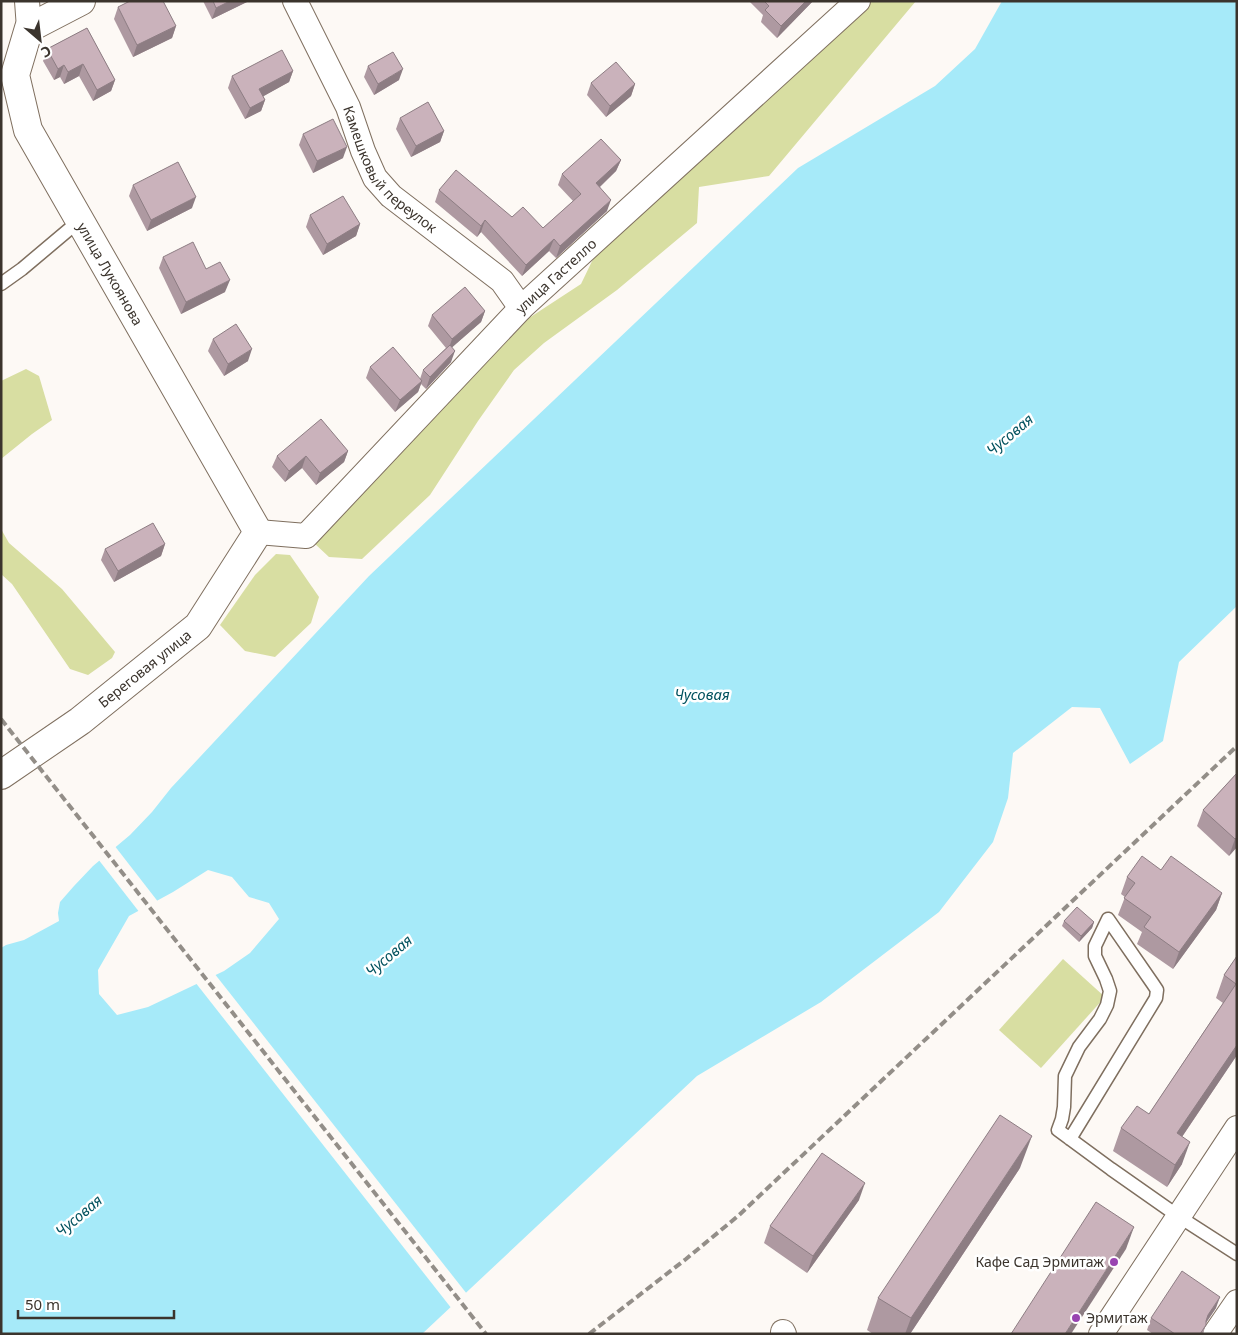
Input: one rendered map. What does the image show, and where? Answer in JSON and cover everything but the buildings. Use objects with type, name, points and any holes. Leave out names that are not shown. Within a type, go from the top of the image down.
[{"type":"street","name":"улица Лукоянова","points":[[27,1],[29,28],[15,75],[28,130],[258,532]]},
{"type":"street","points":[[29,28],[81,1]]},
{"type":"street","name":"Камешковый переулок","points":[[295,1],[348,107],[363,151],[375,178],[392,196],[502,281],[521,308]]},
{"type":"street","name":"улица Гастелло","points":[[258,532],[306,536],[521,308],[858,1]]},
{"type":"street","name":"Береговая улица","points":[[1,775],[80,721],[198,626],[258,532]]},
{"type":"street","points":[[1101,1334],[1237,1128]]},
{"type":"street","points":[[1215,1334],[1237,1302]]},
{"type":"lane","points":[[1,284],[22,269],[79,221]]},
{"type":"lane","points":[[1070,1139],[1156,998],[1156,990],[1153,984],[1108,919],[1094,946],[1095,956],[1110,992],[1100,1019],[1079,1047],[1065,1076],[1064,1107],[1058,1130],[1070,1139],[1178,1216],[1237,1254]]},
{"type":"green space","points":[[871,1],[916,1],[769,176],[699,187],[697,223],[617,290],[544,343],[514,370],[430,495],[362,559],[329,557],[314,543],[529,318],[581,284],[595,255]]},
{"type":"green space","points":[[26,369],[39,376],[52,420],[1,459],[1,381]]},
{"type":"green space","points":[[1,529],[9,543],[62,589],[115,652],[112,658],[88,675],[70,669],[12,584],[1,574]]},
{"type":"green space","points":[[276,554],[290,555],[319,597],[311,623],[275,657],[245,651],[220,625],[255,575]]},
{"type":"green space","points":[[1063,959],[1105,997],[1041,1068],[999,1030]]},
{"type":"water","name":"Чусовая","points":[[1002,1],[1237,1],[1237,606],[1179,662],[1163,741],[1130,764],[1100,708],[1072,707],[1013,753],[1008,798],[993,842],[939,912],[821,1002],[697,1076],[422,1334],[1,1334],[1,948],[24,940],[59,921],[60,902],[74,886],[93,866],[130,835],[152,812],[171,788],[369,576],[798,168],[935,86],[975,49]],"holes":[[[208,870],[232,877],[249,897],[269,903],[279,919],[250,953],[224,971],[148,1007],[117,1015],[99,994],[98,970],[129,916]]]},
{"type":"pier","points":[[114,845],[159,903],[140,913],[98,859]]},
{"type":"pier","points":[[214,973],[467,1294],[452,1309],[195,982]]},
{"type":"railway","points":[[1,719],[486,1334]]},
{"type":"railway","points":[[589,1334],[738,1216],[1237,746]]},
{"type":"place","name":"Кафе Сад Эрмитаж","points":[[1114,1262]]},
{"type":"place","name":"Эрмитаж","points":[[1076,1318]]}]
